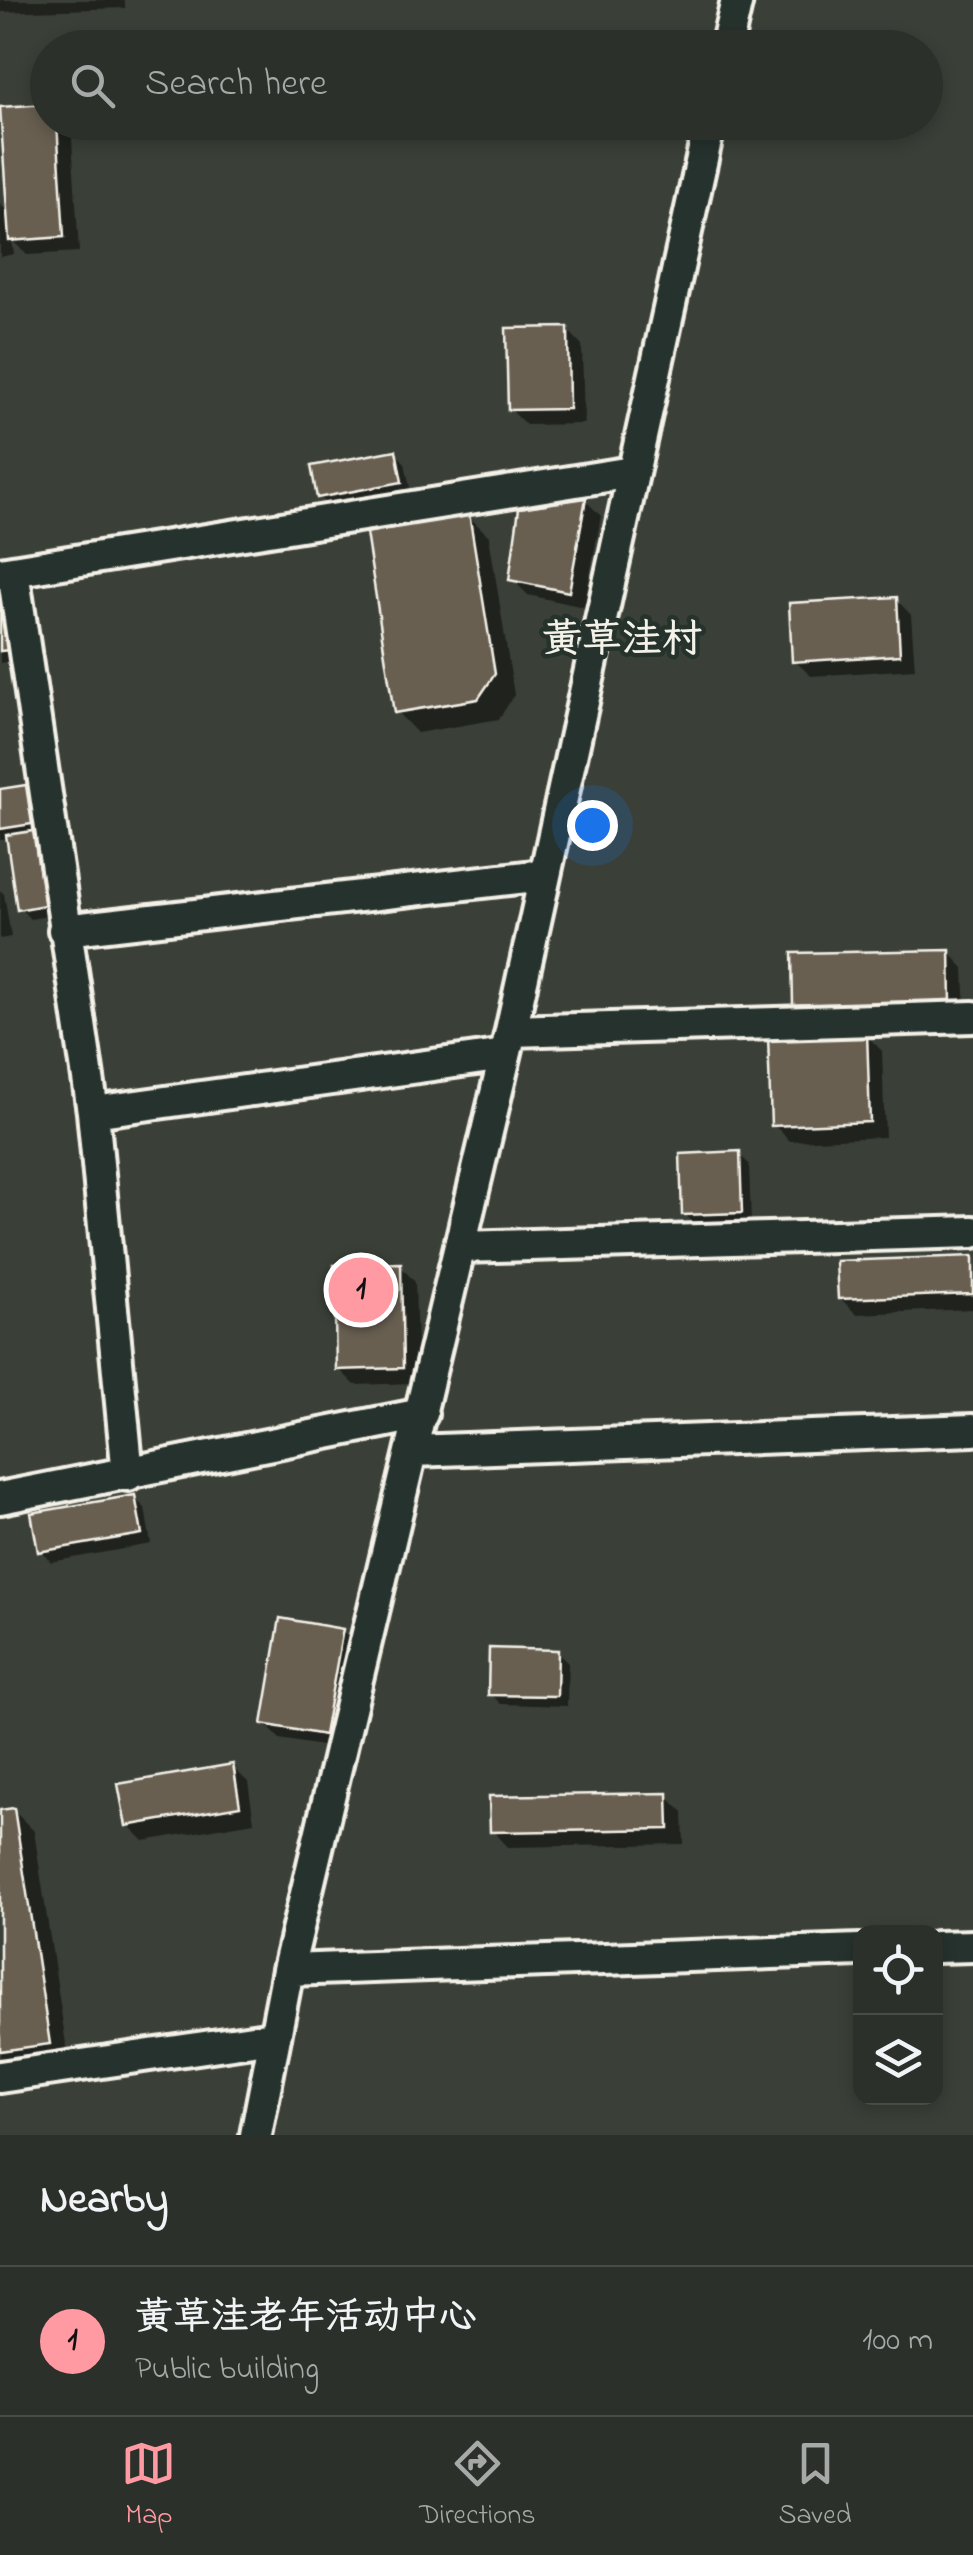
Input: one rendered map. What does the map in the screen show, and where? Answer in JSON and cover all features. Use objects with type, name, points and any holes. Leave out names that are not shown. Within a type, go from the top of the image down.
[{"type":"street","points":[[730,30],[737,0]]},
{"type":"street","points":[[256,2135],[288,1970],[462,1247],[706,140]]},
{"type":"street","points":[[128,1475],[93,1112],[6,572],[632,472]]},
{"type":"street","points":[[64,930],[544,875]]},
{"type":"street","points":[[93,1112],[508,1043],[973,1017]]},
{"type":"street","points":[[462,1247],[973,1232]]},
{"type":"street","points":[[0,1498],[422,1414]]},
{"type":"street","points":[[412,1451],[973,1430]]},
{"type":"street","points":[[943,1947],[973,1946]]},
{"type":"street","points":[[288,1970],[853,1950]]},
{"type":"street","points":[[0,2077],[273,2037]]},
{"type":"building","points":[[30,105],[30,140],[58,140],[64,237],[9,241],[0,107]]},
{"type":"building","points":[[568,327],[569,409],[508,410],[506,328]]},
{"type":"building","points":[[396,450],[402,482],[317,498],[311,466]]},
{"type":"building","points":[[586,498],[569,592],[509,580],[519,508]]},
{"type":"building","points":[[469,513],[495,674],[478,699],[394,713],[366,533]]},
{"type":"building","points":[[897,597],[900,655],[792,662],[789,603]]},
{"type":"building","points":[[3,599],[10,650],[0,651],[0,600]]},
{"type":"building","points":[[26,785],[32,824],[0,829],[0,789]]},
{"type":"building","points":[[33,831],[45,905],[17,910],[6,835]]},
{"type":"building","points":[[950,950],[951,1002],[793,1005],[792,953]]},
{"type":"building","points":[[867,1032],[870,1122],[771,1126],[768,1036]]},
{"type":"building","points":[[740,1151],[742,1213],[682,1215],[680,1154]]},
{"type":"building","points":[[973,1256],[973,1294],[838,1299],[836,1261]]},
{"type":"building","points":[[401,1263],[403,1368],[336,1370],[334,1265]]},
{"type":"building","points":[[135,1495],[142,1534],[38,1552],[31,1513]]},
{"type":"building","points":[[280,1618],[343,1629],[324,1735],[262,1724]]},
{"type":"building","points":[[489,1648],[558,1650],[557,1696],[488,1695]]},
{"type":"building","points":[[233,1764],[240,1806],[126,1826],[118,1784]]},
{"type":"building","points":[[668,1793],[669,1829],[490,1832],[489,1796]]},
{"type":"building","points":[[14,1808],[50,2044],[0,2051],[0,1810]]},
{"type":"place","name":"黄草洼老年活动中心","points":[[361,1290]]},
{"type":"district","name":"黄草洼村","points":[[622,641]]}]
